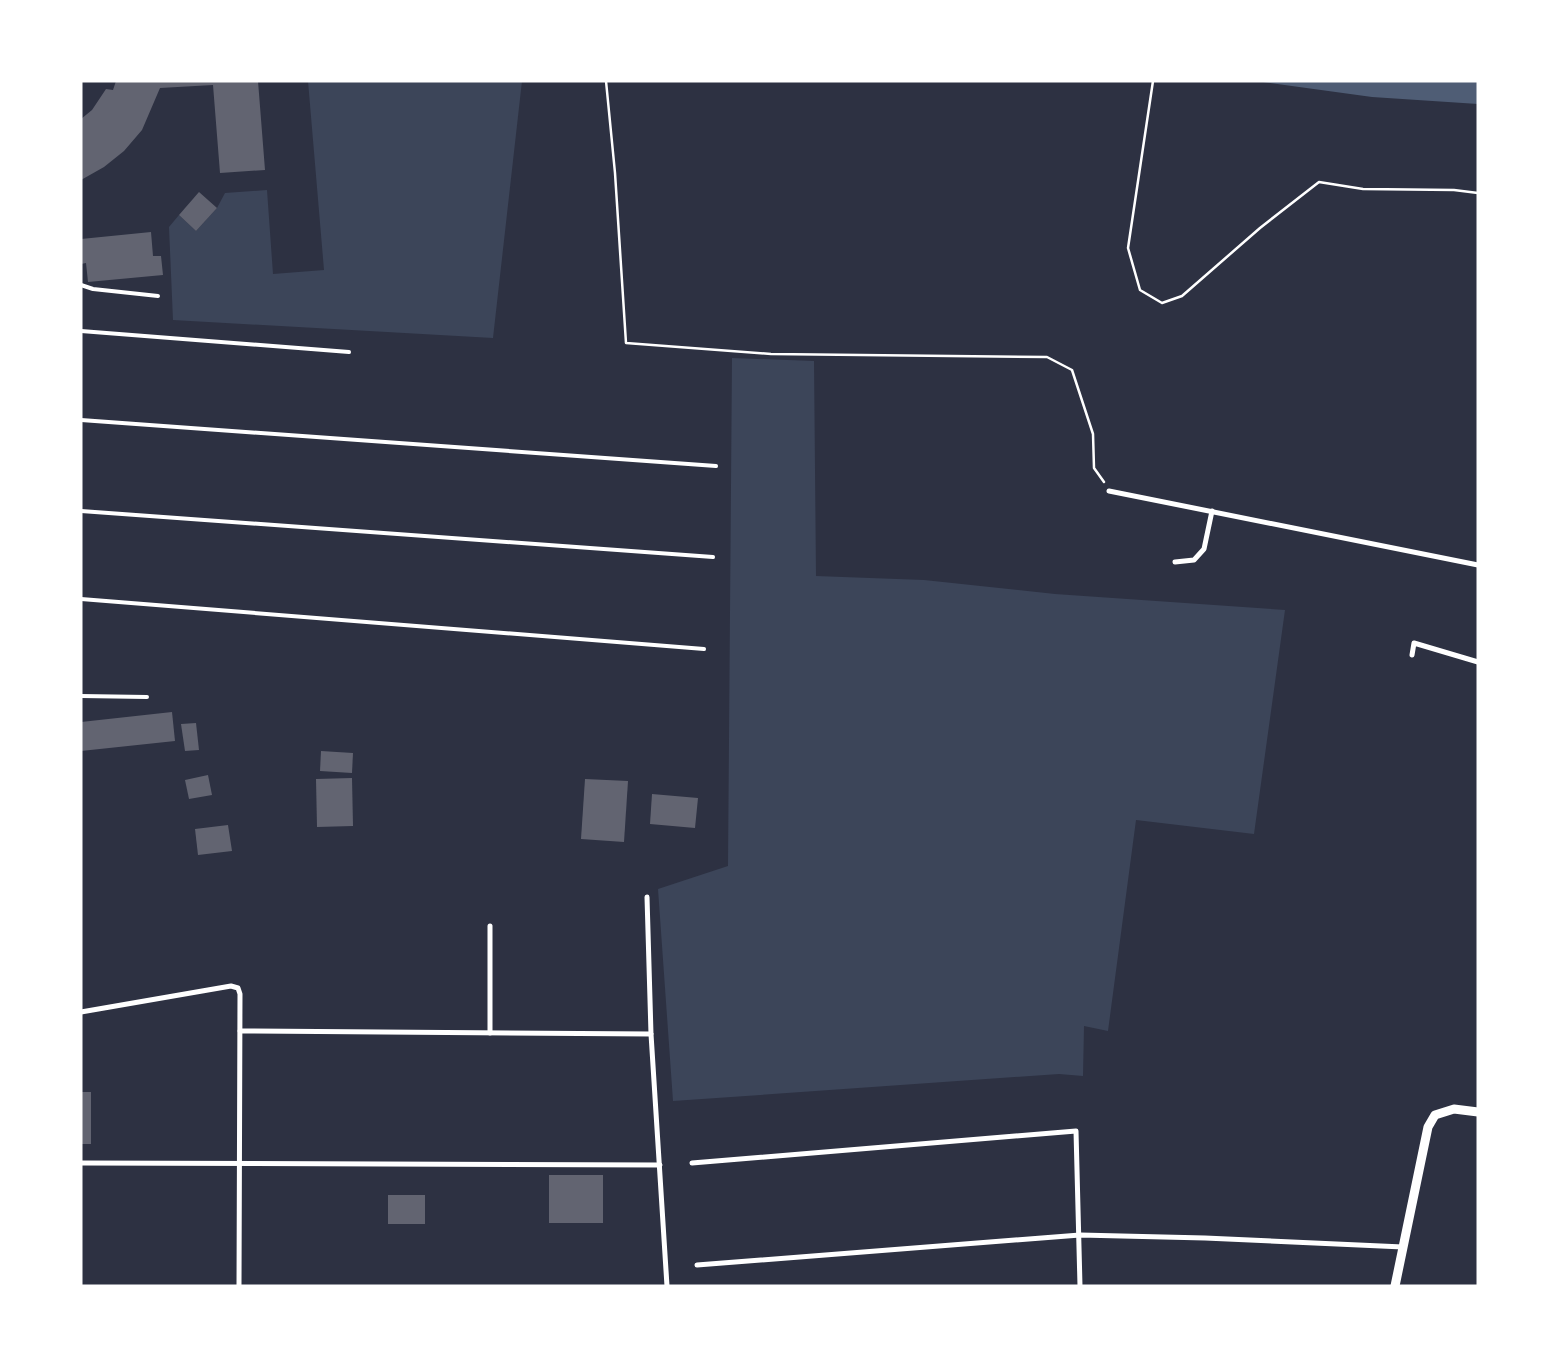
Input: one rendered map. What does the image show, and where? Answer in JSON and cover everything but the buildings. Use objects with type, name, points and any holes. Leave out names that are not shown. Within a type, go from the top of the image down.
[{"type":"street","points":[[1109,491],[1478,564]]},
{"type":"street","points":[[1175,562],[1194,560],[1204,549],[1212,511]]},
{"type":"street","points":[[1412,655],[1414,643],[1478,662]]},
{"type":"street","points":[[647,897],[651,1034],[666,1286]]},
{"type":"street","points":[[490,926],[490,1033]]},
{"type":"street","points":[[81,1012],[231,986],[238,988],[240,994],[239,1286]]},
{"type":"street","points":[[240,1031],[651,1034]]},
{"type":"street","points":[[1395,1286],[1428,1127],[1435,1115],[1454,1109],[1478,1112]]},
{"type":"street","points":[[692,1163],[1076,1131],[1080,1286]]},
{"type":"street","points":[[81,1163],[660,1165]]},
{"type":"street","points":[[697,1265],[1080,1236],[1205,1238],[1403,1247]]},
{"type":"lane","points":[[81,285],[93,289],[158,296]]},
{"type":"lane","points":[[81,331],[349,352]]},
{"type":"lane","points":[[81,420],[716,466]]},
{"type":"lane","points":[[81,511],[713,557]]},
{"type":"lane","points":[[81,599],[704,649]]},
{"type":"lane","points":[[81,696],[147,697]]},
{"type":"path","points":[[606,81],[615,173],[626,343],[771,354],[1047,357],[1072,370],[1093,434],[1094,468],[1109,491]]},
{"type":"path","points":[[1154,81],[1128,248],[1140,290],[1162,303],[1182,296],[1260,228],[1319,182],[1363,189],[1454,190],[1478,193]]},
{"type":"shaded area","points":[[308,81],[522,81],[493,338],[173,320],[169,227],[179,215],[196,231],[217,208],[225,193],[267,190],[273,274],[324,270]]},
{"type":"shaded area","points":[[1256,81],[1478,81],[1478,104],[1372,97]]},
{"type":"shaded area","points":[[732,358],[814,361],[816,576],[924,580],[1055,594],[1285,610],[1254,834],[1136,820],[1108,1031],[1084,1026],[1083,1076],[1059,1074],[673,1101],[658,889],[728,866]]}]
